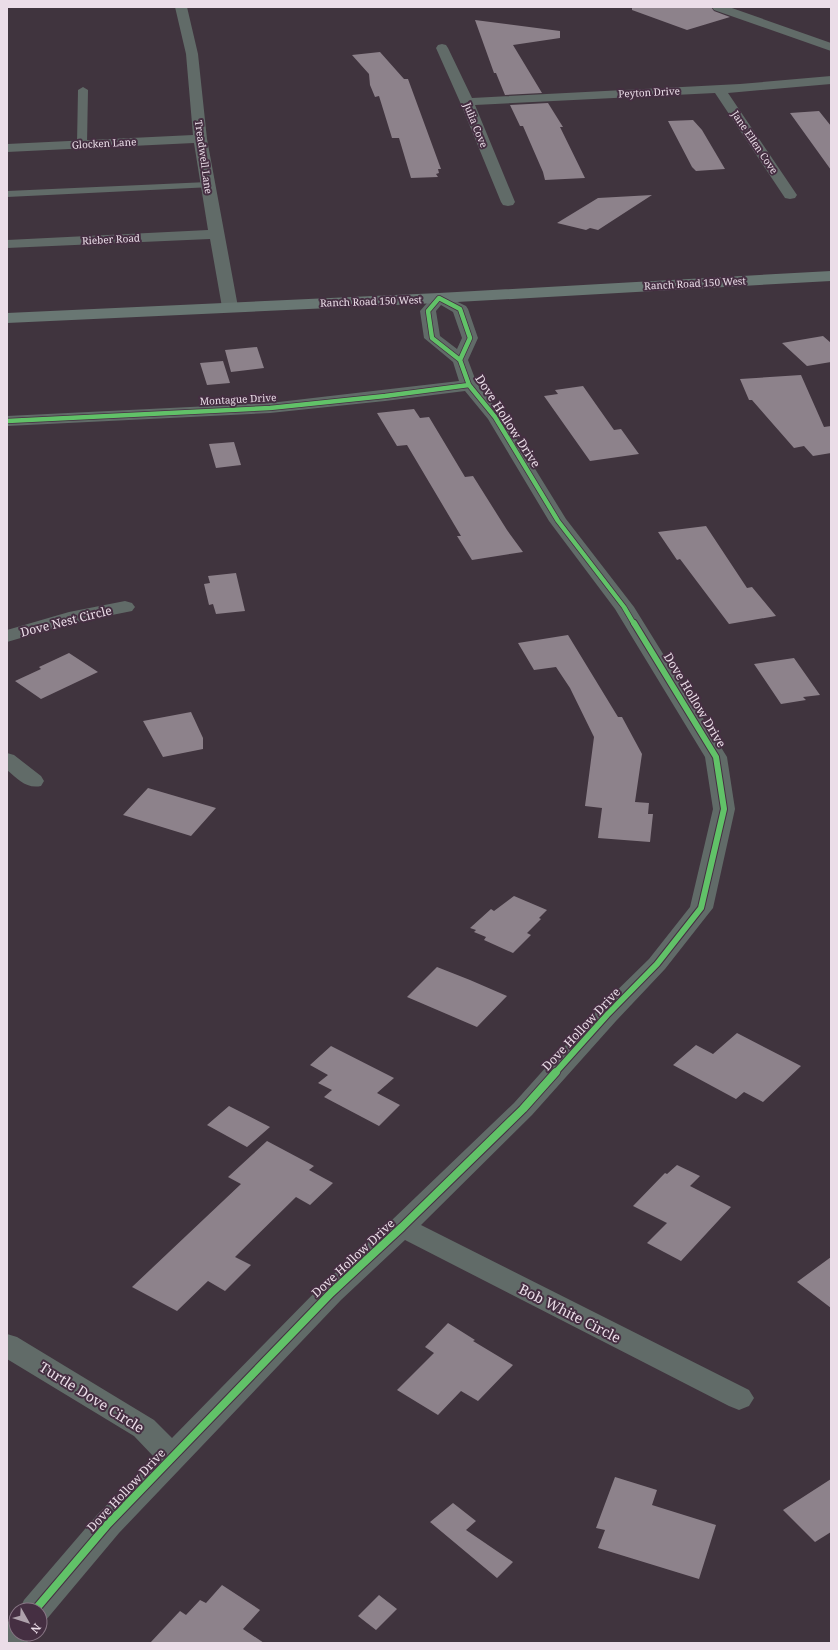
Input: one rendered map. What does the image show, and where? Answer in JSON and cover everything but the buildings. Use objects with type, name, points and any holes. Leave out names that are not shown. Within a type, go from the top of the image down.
[{"type":"main road","name":"Ranch Road 150 West","points":[[7,318],[439,298],[831,276]]},
{"type":"street","name":"Treadwell Lane","points":[[181,7],[192,54],[200,139],[230,307]]},
{"type":"street","points":[[718,7],[831,47]]},
{"type":"street","name":"Julia Cove","points":[[442,48],[467,102],[508,202]]},
{"type":"street","name":"Peyton Drive","points":[[467,102],[509,98],[719,89],[831,80]]},
{"type":"street","name":"Jane Ellen Cove","points":[[719,89],[790,195]]},
{"type":"street","name":"Glocken Lane","points":[[7,148],[200,139]]},
{"type":"street","name":"Rieber Road","points":[[7,244],[216,234]]},
{"type":"street","points":[[439,298],[460,309],[470,338],[460,360],[432,338],[428,311],[439,298]]},
{"type":"street","name":"Dove Hollow Drive","points":[[42,1602],[108,1524],[330,1293],[402,1227],[523,1109],[607,1015],[657,964],[700,908],[724,809],[716,757],[624,607],[558,521],[495,417],[469,385],[460,360]]},
{"type":"street","name":"Montague Drive","points":[[7,421],[270,408],[469,385]]},
{"type":"street","name":"Dove Nest Circle","points":[[7,636],[69,618],[125,607]]},
{"type":"street","points":[[7,759],[33,781]]},
{"type":"street","name":"Bob White Circle","points":[[402,1227],[739,1398]]},
{"type":"street","name":"Turtle Dove Circle","points":[[7,1344],[144,1428],[172,1457]]},
{"type":"lane","points":[[82,144],[83,90]]},
{"type":"lane","points":[[7,194],[208,185]]},
{"type":"cycle path","points":[[439,298],[460,309],[470,338],[460,360],[432,338],[428,311],[439,298]]},
{"type":"cycle path","points":[[42,1602],[108,1524],[331,1293],[402,1227],[523,1109],[607,1015],[657,964],[701,908],[724,809],[716,757],[624,607],[558,521],[495,417],[469,385],[460,360]]},
{"type":"cycle path","points":[[7,421],[270,408],[385,396],[469,385]]}]
